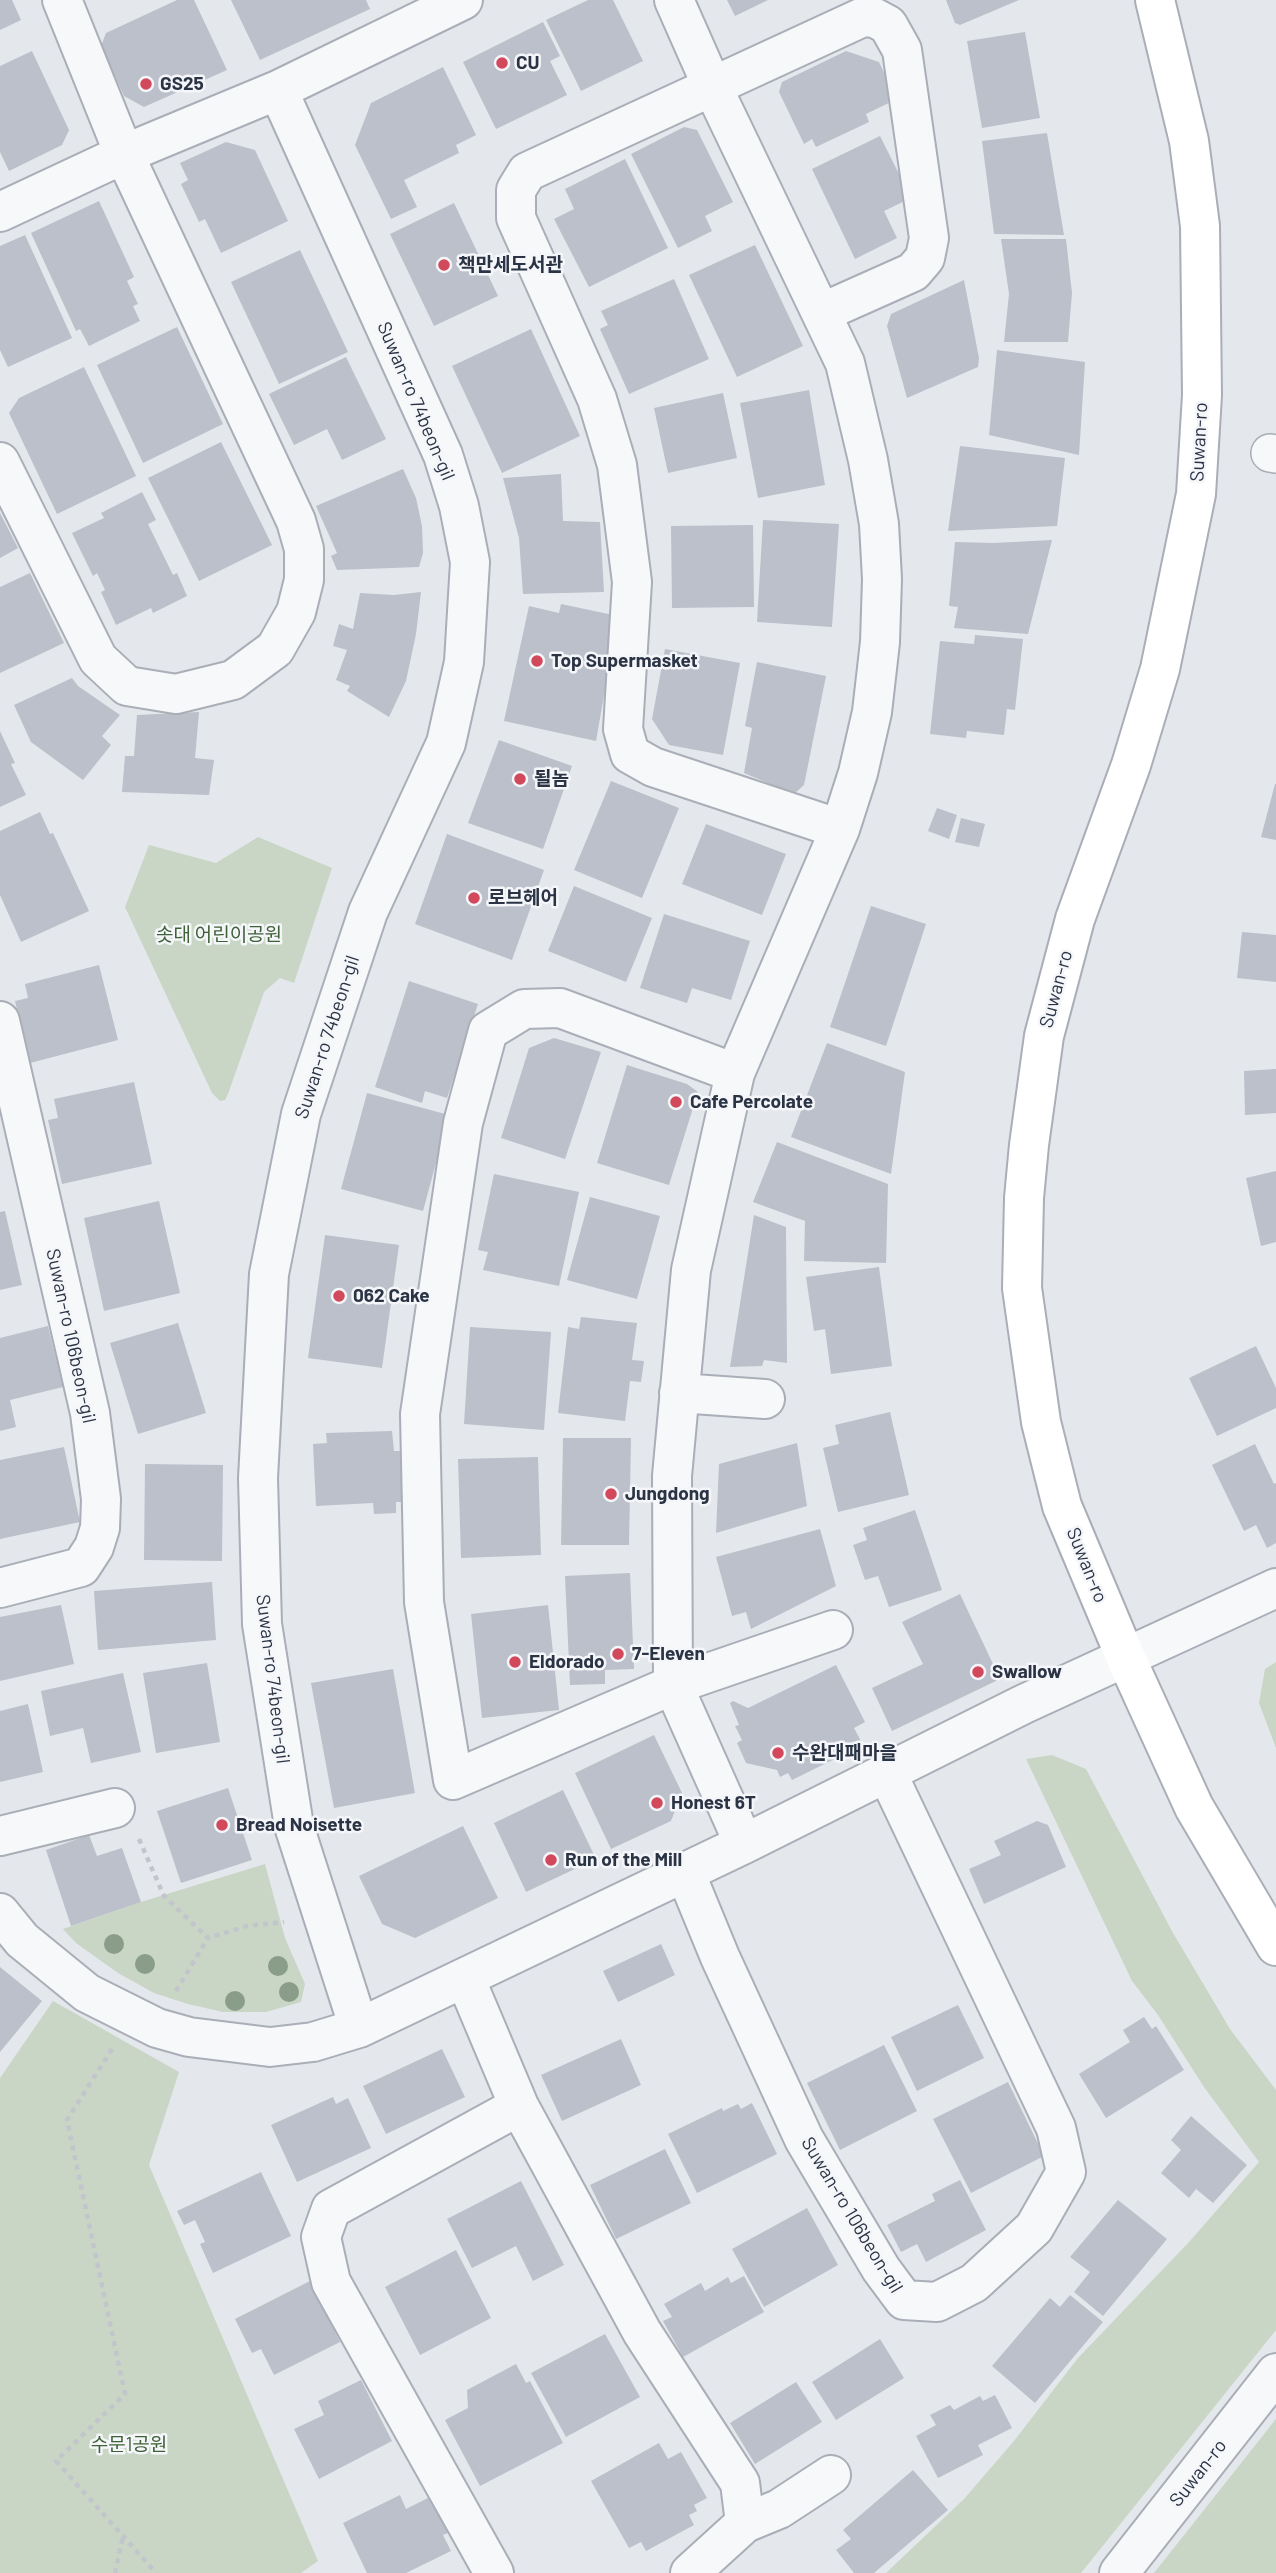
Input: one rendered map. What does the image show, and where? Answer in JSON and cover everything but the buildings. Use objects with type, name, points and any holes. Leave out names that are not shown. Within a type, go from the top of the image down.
[{"type":"main road","name":"Suwan-ro","points":[[1155,0],[1189,141],[1200,226],[1202,395],[1196,495],[1160,669],[1131,765],[1075,919],[1044,1036],[1026,1171],[1022,1288],[1041,1422],[1062,1506],[1125,1656],[1194,1807],[1276,1947]]},
{"type":"street","points":[[0,212],[124,154],[278,90],[463,0]]},
{"type":"street","points":[[674,0],[712,86],[845,363],[855,399],[878,524],[882,579],[880,642],[872,712],[859,773],[840,829],[735,1073],[691,1270],[672,1476],[673,1685],[744,1844]]},
{"type":"street","points":[[0,462],[98,659],[127,686],[176,694],[233,680],[275,649],[296,612],[304,580],[304,550],[296,522],[124,154],[69,2]]},
{"type":"street","points":[[821,313],[913,272],[925,258],[929,238],[902,50],[888,25],[874,18],[863,17],[527,172],[516,190],[516,218],[597,399],[617,465],[632,582],[622,729],[630,754],[653,767],[840,829]]},
{"type":"street","name":"Suwan-ro 74beon-gil","points":[[278,90],[443,455],[459,506],[470,562],[464,662],[446,743],[368,912],[301,1114],[269,1274],[258,1478],[262,1624],[293,1826],[359,2028]]},
{"type":"street","points":[[735,1073],[560,1008],[524,1009],[488,1031],[463,1123],[419,1414],[424,1602],[453,1780],[673,1685],[833,1630]]},
{"type":"street","name":"Suwan-ro 106beon-gil","points":[[0,1021],[90,1413],[101,1499],[100,1528],[94,1547],[81,1567],[0,1588]]},
{"type":"street","points":[[679,1393],[765,1399]]},
{"type":"street","points":[[0,1913],[22,1940],[87,1993],[144,2022],[189,2037],[270,2047],[313,2042],[359,2028],[465,1979],[744,1844],[886,1771],[1125,1656],[1276,1588]]},
{"type":"street","name":"Suwan-ro 106beon-gil","points":[[685,1872],[720,1957],[804,2139],[881,2269],[904,2300],[937,2302],[974,2283],[1034,2228],[1066,2172],[1056,2128],[886,1771]]},
{"type":"street","points":[[0,1836],[116,1808]]},
{"type":"street","points":[[465,1979],[519,2106],[642,2332],[740,2483],[745,2523]]},
{"type":"street","points":[[494,2573],[331,2282],[321,2237],[331,2209],[519,2106]]},
{"type":"street","name":"Suwan-ro","points":[[1119,2573],[1276,2372]]},
{"type":"street","points":[[690,2573],[745,2523],[779,2509],[831,2475]]},
{"type":"path","points":[[116,1808],[128,1812],[164,1896],[208,1938]]},
{"type":"path","points":[[156,2573],[57,2461],[125,2394],[67,2120],[144,2022],[171,1998],[208,1938],[247,1926],[323,1917]]},
{"type":"path","points":[[115,2573],[123,2535]]},
{"type":"green space","name":"솟대 어린이공원","points":[[258,837],[332,868],[294,983],[280,978],[264,992],[228,1094],[225,1100],[220,1101],[212,1093],[125,907],[149,845],[216,863]]},
{"type":"green space","points":[[1276,1662],[1276,1748],[1259,1703],[1265,1669]]},
{"type":"green space","points":[[1052,1755],[1086,1769],[1173,1933],[1230,2029],[1276,2090],[1276,2330],[1081,2573],[886,2573],[964,2499],[1014,2441],[1078,2358],[1189,2242],[1259,2162],[1132,1981],[1026,1759]]},
{"type":"green space","points":[[265,1864],[285,1938],[305,1984],[301,2002],[266,2012],[223,2012],[188,2004],[154,1993],[118,1973],[76,1943],[63,1929],[141,1902]]},
{"type":"green space","name":"수문1공원","points":[[53,2001],[179,2072],[149,2165],[318,2561],[301,2573],[0,2573],[0,2078]]},
{"type":"green space","points":[[1276,2419],[1276,2573],[1154,2573]]},
{"type":"place","name":"CU","points":[[502,63]]},
{"type":"place","name":"GS25","points":[[146,84]]},
{"type":"place","name":"책만세도서관","points":[[444,265]]},
{"type":"place","name":"Top Supermasket","points":[[537,661]]},
{"type":"place","name":"될놈","points":[[520,779]]},
{"type":"place","name":"로브헤어","points":[[474,898]]},
{"type":"place","name":"Cafe Percolate","points":[[676,1102]]},
{"type":"place","name":"062 Cake","points":[[339,1296]]},
{"type":"place","name":"Jungdong","points":[[611,1494]]},
{"type":"place","name":"7-Eleven","points":[[618,1654]]},
{"type":"place","name":"Eldorado","points":[[515,1662]]},
{"type":"place","name":"Swallow","points":[[978,1672]]},
{"type":"place","name":"수완대패마을","points":[[778,1753]]},
{"type":"place","name":"Honest 6T","points":[[657,1803]]},
{"type":"place","name":"Bread Noisette","points":[[222,1825]]},
{"type":"place","name":"Run of the Mill","points":[[551,1860]]}]
